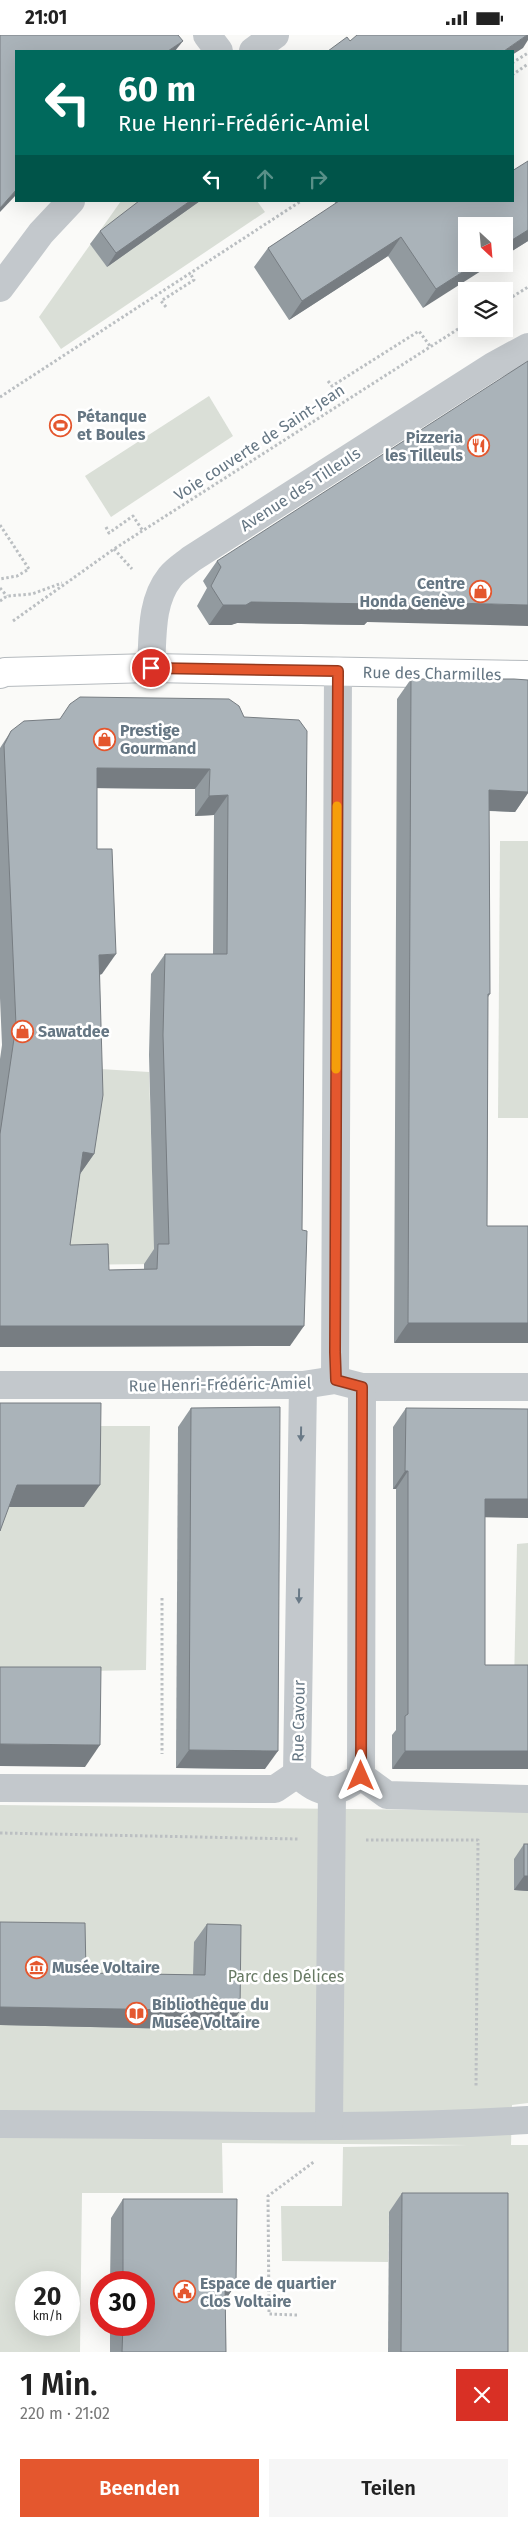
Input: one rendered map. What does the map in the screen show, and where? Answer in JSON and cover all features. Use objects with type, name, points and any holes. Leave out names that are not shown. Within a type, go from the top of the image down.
[{"type":"main road","name":"Rue des Charmilles","points":[[2,673],[151,668],[528,675]]},
{"type":"street","points":[[207,35],[218,50]]},
{"type":"street","points":[[254,50],[275,35]]},
{"type":"street","points":[[0,288],[41,233],[70,202]]},
{"type":"street","name":"Avenue des Tilleuls","points":[[151,668],[153,625],[158,598],[170,576],[191,559],[493,366],[528,347]]},
{"type":"street","points":[[336,1380],[338,671]]},
{"type":"street","name":"Rue Henri-Frédéric-Amiel","points":[[0,1385],[303,1385],[336,1380],[362,1387],[528,1387]]},
{"type":"street","name":"Rue Cavour","points":[[303,1385],[297,1774],[314,1789],[332,1790]]},
{"type":"street","points":[[361,1776],[362,1387]]},
{"type":"street","points":[[0,1788],[162,1787],[275,1789],[297,1774]]},
{"type":"street","points":[[329,2125],[332,1790],[344,1789],[361,1776]]},
{"type":"street","points":[[361,1776],[387,1795],[528,1799]]},
{"type":"street","points":[[0,2124],[329,2125],[476,2124],[528,2121]]},
{"type":"path","points":[[514,62],[528,53]]},
{"type":"path","points":[[514,74],[528,65]]},
{"type":"path","points":[[0,397],[299,202]]},
{"type":"path","points":[[166,307],[162,301],[194,280],[190,273]]},
{"type":"path","points":[[513,296],[528,287]]},
{"type":"path","name":"Voie couverte de Saint-Jean","points":[[65,582],[458,329]]},
{"type":"path","points":[[328,381],[332,386],[419,331],[430,346]]},
{"type":"path","points":[[106,527],[109,533],[133,516],[143,531]]},
{"type":"path","points":[[0,525],[29,569],[18,576],[0,579]]},
{"type":"path","points":[[0,601],[7,596],[32,594],[65,582]]},
{"type":"path","points":[[13,621],[65,582]]},
{"type":"path","points":[[0,588],[7,596]]},
{"type":"path","points":[[162,1598],[162,1787]]},
{"type":"path","points":[[297,2315],[269,2314],[268,2197],[327,2153],[329,2125]]},
{"type":"green space","points":[[120,202],[258,202],[265,212],[61,349],[39,317]]},
{"type":"green space","points":[[209,396],[233,436],[111,517],[85,476]]},
{"type":"green space","points":[[500,841],[528,841],[528,1118],[498,1118]]},
{"type":"green space","points":[[84,1068],[149,1072],[155,1264],[56,1265]]},
{"type":"green space","points":[[85,1426],[150,1426],[146,1670],[86,1671],[0,1689],[0,1510]]},
{"type":"green space","points":[[528,1543],[528,1684],[514,1684],[517,1544]]},
{"type":"green space","name":"Parc des Délices","points":[[0,1805],[528,1811],[528,2103],[512,2105],[511,2145],[528,2145],[528,2352],[494,2352],[389,2212],[388,2262],[282,2261],[281,2206],[342,2206],[343,2147],[468,2145],[222,2143],[223,2193],[82,2193],[80,2352],[0,2352]]},
{"type":"building","points":[[0,35],[178,35],[183,41],[170,50],[15,50],[15,191],[0,208]]},
{"type":"building","points":[[357,35],[527,35],[505,50],[329,50],[347,37],[350,41]]},
{"type":"building","points":[[528,161],[528,230],[513,239],[513,217],[458,217],[458,273],[461,273],[436,289],[401,237],[302,301],[268,248],[337,202],[514,202],[514,170]]},
{"type":"building","points":[[138,202],[189,202],[116,253],[100,231]]},
{"type":"building","points":[[528,361],[528,605],[379,601],[379,604],[251,602],[246,605],[223,605],[211,586],[221,567],[217,561]]},
{"type":"building","points":[[411,679],[528,680],[528,792],[489,790],[490,994],[488,994],[487,1226],[528,1226],[528,1323],[408,1323]]},
{"type":"building","points":[[80,697],[229,699],[239,706],[244,717],[299,720],[307,731],[302,1230],[307,1231],[304,1326],[0,1326],[0,1134],[16,1025],[4,745],[11,731],[24,721],[60,719],[70,704]],"holes":[[[97,768],[210,769],[209,796],[228,795],[227,954],[165,954],[163,1035],[169,1244],[158,1244],[157,1269],[109,1270],[108,1244],[70,1245],[83,1152],[94,1154],[103,1095],[99,955],[116,954],[112,849],[97,849]]]},
{"type":"building","points":[[0,1403],[101,1403],[100,1485],[17,1485],[0,1531]]},
{"type":"building","points":[[280,1407],[278,1751],[189,1750],[191,1408]]},
{"type":"building","points":[[406,1408],[528,1409],[528,1499],[485,1499],[485,1665],[528,1665],[528,1751],[405,1751],[405,1716],[408,1714],[408,1471],[405,1471]]},
{"type":"building","points":[[0,1667],[101,1667],[100,1745],[0,1744]]},
{"type":"building","points":[[524,1844],[528,1844],[528,1876],[524,1876]]},
{"type":"building","name":"Musée Voltaire","points":[[0,1922],[85,1923],[86,1973],[205,1975],[207,1924],[241,1925],[240,2011],[0,2007]]},
{"type":"building","points":[[402,2193],[508,2193],[508,2352],[401,2352]]},
{"type":"building","name":"Espace de quartier Clos Voltaire","points":[[123,2199],[237,2199],[236,2284],[225,2285],[226,2352],[122,2352],[123,2336],[155,2336],[155,2271],[123,2271]]},
{"type":"slow traffic","points":[[336,1069],[337,806]]},
{"type":"place","name":"Pétanque et Boules","points":[[61,425]]},
{"type":"place","name":"Pizzeria les Tilleuls","points":[[479,446]]},
{"type":"place","name":"Centre Honda Genève","points":[[481,592]]},
{"type":"place","name":"Prestige Gourmand","points":[[104,739]]},
{"type":"place","name":"Sawatdee","points":[[22,1031]]},
{"type":"place","name":"Musée Voltaire","points":[[36,1967]]},
{"type":"place","name":"Bibliothèque du Musée Voltaire","points":[[136,2013]]},
{"type":"place","name":"Espace de quartier Clos Voltaire","points":[[184,2292]]},
{"type":"route","points":[[151,668],[338,671],[335,1352],[336,1380],[362,1387],[361,1776]]}]
